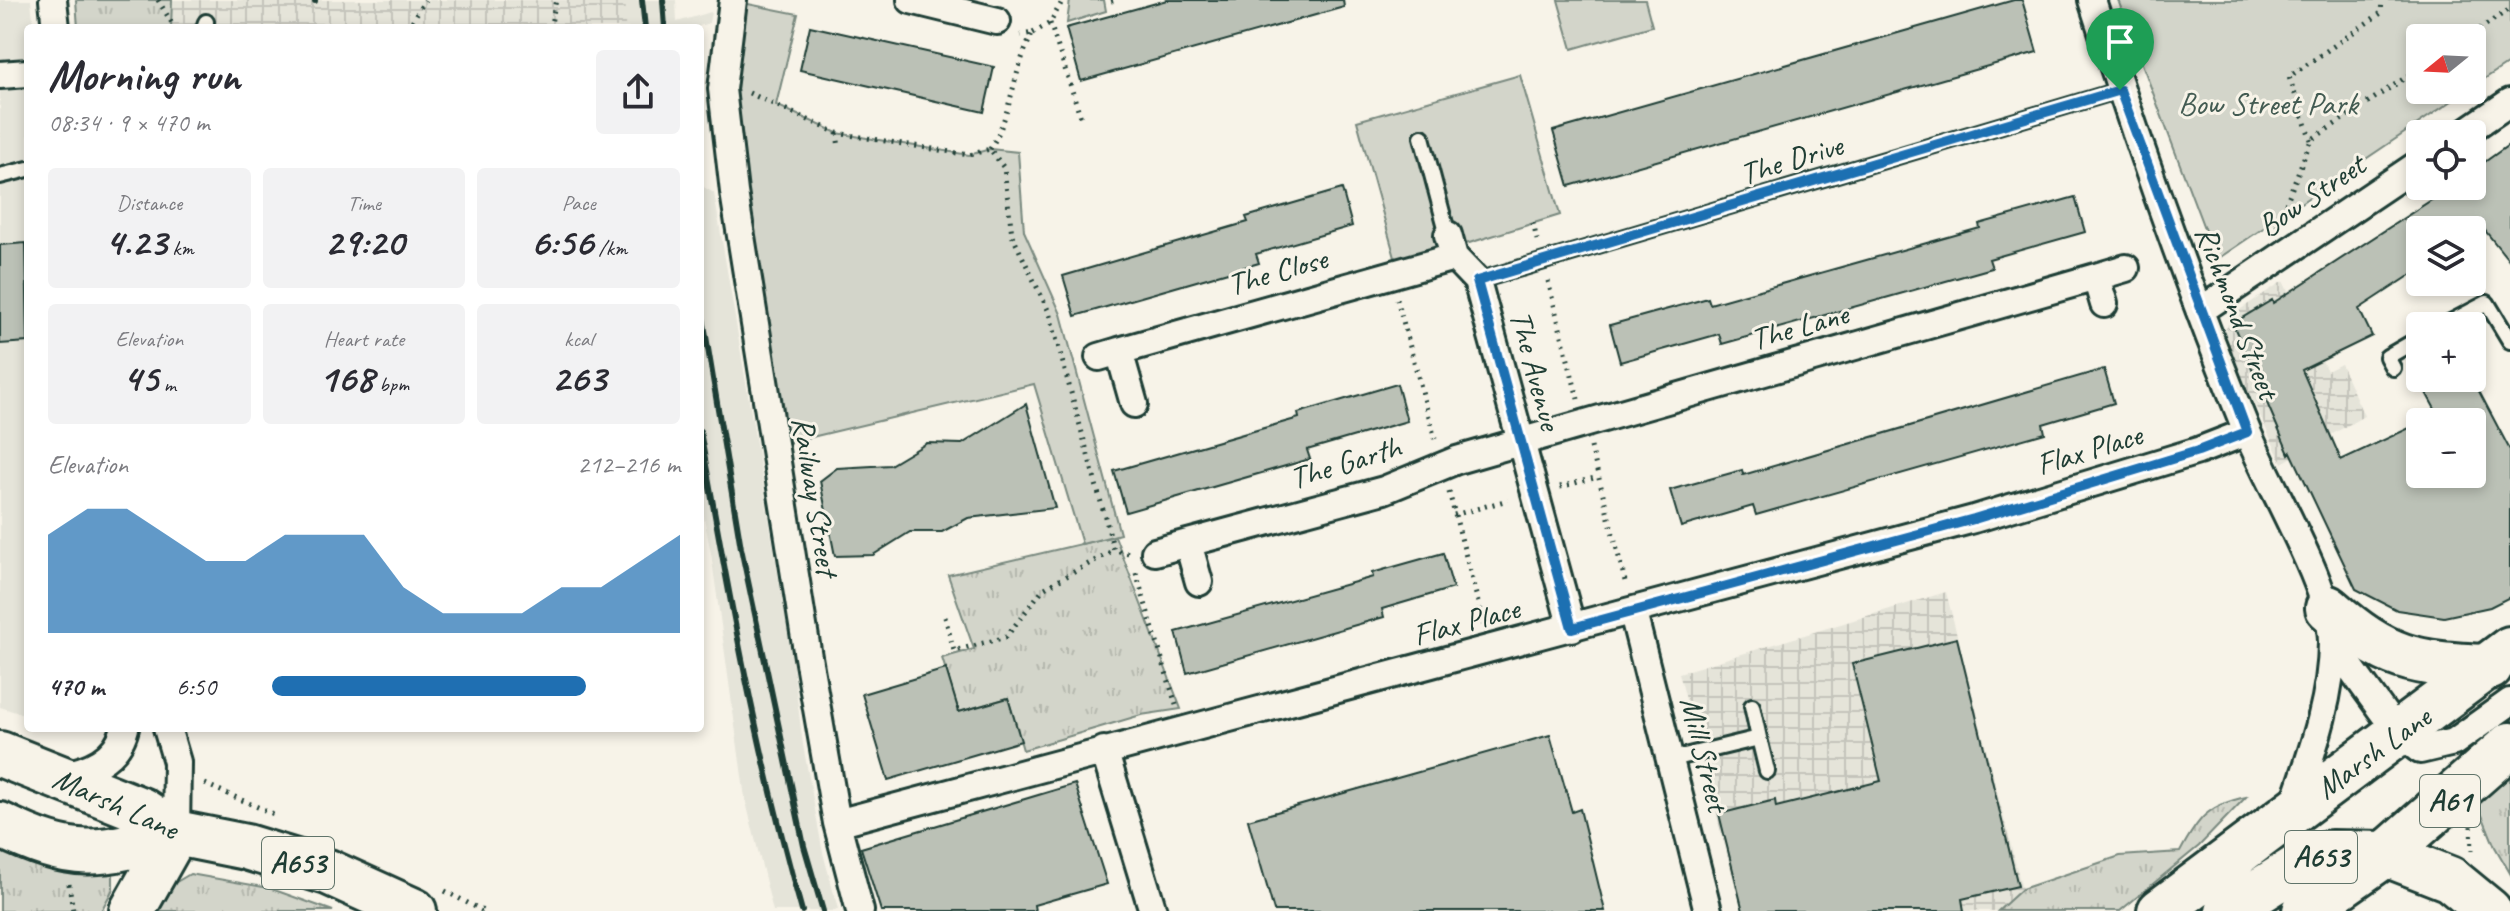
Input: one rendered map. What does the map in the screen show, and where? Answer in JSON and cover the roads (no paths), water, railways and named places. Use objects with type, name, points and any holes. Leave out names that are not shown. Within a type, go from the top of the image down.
[{"type":"highway","points":[[2330,625],[2407,660],[2503,673]]},
{"type":"highway","name":"Marsh Lane","points":[[2160,911],[2398,733],[2503,673]]},
{"type":"highway","name":"A61","points":[[2305,911],[2386,854],[2510,745]]},
{"type":"highway","name":"Marsh Lane","points":[[0,754],[141,810],[176,833],[246,847],[328,872],[414,911]]},
{"type":"highway","name":"A653","points":[[0,825],[69,853],[117,852],[176,833]]},
{"type":"highway","points":[[132,911],[176,833]]},
{"type":"highway","name":"A653","points":[[2228,911],[2299,866],[2331,853],[2386,854],[2450,879],[2489,911]]},
{"type":"street","points":[[53,0],[56,24]]},
{"type":"street","name":"Railway Street","points":[[733,0],[722,85],[757,341],[837,823],[860,911]]},
{"type":"street","points":[[911,0],[997,21]]},
{"type":"street","name":"Richmond Street","points":[[2092,0],[2120,90],[2247,432],[2330,625],[2398,733]]},
{"type":"street","points":[[0,75],[24,73]]},
{"type":"street","points":[[2484,120],[2510,102]]},
{"type":"street","name":"Bow Street","points":[[2200,311],[2406,172]]},
{"type":"street","name":"The Avenue","points":[[1451,246],[1477,281],[1572,628]]},
{"type":"street","name":"The Close","points":[[1134,404],[1109,354],[1451,246]]},
{"type":"street","name":"The Lane","points":[[1520,441],[2126,268]]},
{"type":"street","points":[[2096,277],[2104,304]]},
{"type":"street","name":"Flax Place","points":[[837,823],[1104,750],[1183,733],[1633,613],[1989,515],[2198,451],[2247,432]]},
{"type":"street","name":"The Garth","points":[[1155,552],[1384,490],[1442,465],[1520,441]]},
{"type":"street","points":[[1188,543],[1199,582]]},
{"type":"street","name":"Mill Street","points":[[1633,613],[1708,911]]},
{"type":"street","points":[[2292,811],[2320,724],[2330,625]]},
{"type":"street","points":[[59,776],[98,764],[109,756],[123,732]]},
{"type":"street","points":[[168,732],[177,762],[176,833]]},
{"type":"street","points":[[1104,750],[1153,911]]},
{"type":"lane","name":"The Drive","points":[[1477,281],[2120,90]]},
{"type":"lane","name":"The Avenue","points":[[1422,137],[1451,246]]},
{"type":"lane","points":[[0,176],[24,170]]},
{"type":"lane","points":[[2470,312],[2487,303],[2510,341]]},
{"type":"lane","points":[[2393,368],[2387,357],[2406,346]]},
{"type":"lane","points":[[1752,706],[1767,771]]},
{"type":"lane","points":[[1672,759],[1759,738]]},
{"type":"railway","points":[[642,0],[645,24]]},
{"type":"railway","points":[[663,0],[665,24]]},
{"type":"railway","points":[[704,324],[741,548],[804,846],[823,911]]},
{"type":"railway","points":[[704,453],[757,732],[802,911]]},
{"type":"park label","name":"Bow Street Park","points":[[2268,103]]}]
